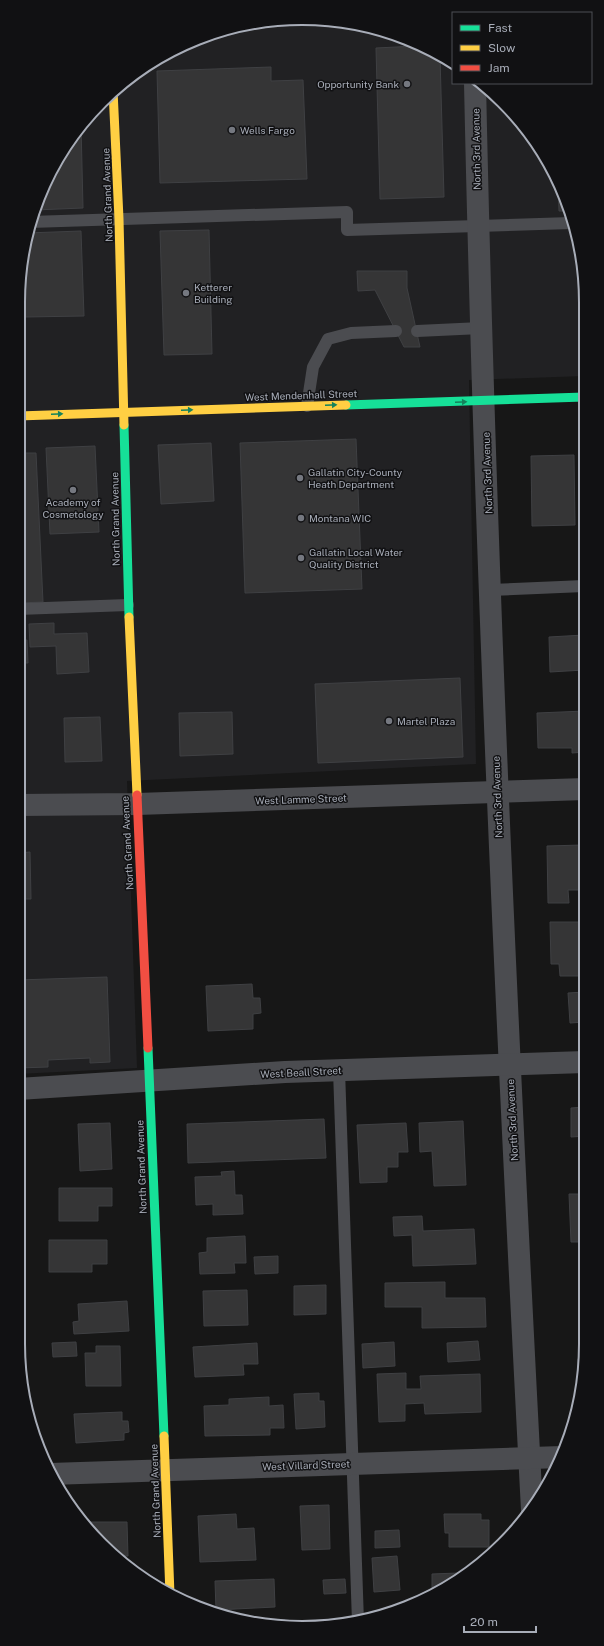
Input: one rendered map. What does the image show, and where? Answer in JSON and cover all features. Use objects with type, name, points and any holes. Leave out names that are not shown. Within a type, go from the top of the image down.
[{"type":"street","name":"North 3rd Avenue","points":[[475,85],[478,225],[497,792],[509,1064],[531,1499]]},
{"type":"street","name":"North Grand Avenue","points":[[113,99],[120,219],[128,605],[170,1587]]},
{"type":"street","name":"West Mendenhall Street","points":[[25,416],[579,397]]},
{"type":"street","name":"West Lamme Street","points":[[25,805],[137,804],[579,789]]},
{"type":"street","name":"West Beall Street","points":[[25,1089],[339,1070],[579,1062]]},
{"type":"street","name":"West Villard Street","points":[[58,1474],[555,1457]]},
{"type":"lane","points":[[37,222],[347,212],[347,230],[568,223]]},
{"type":"lane","points":[[417,331],[482,328]]},
{"type":"lane","points":[[307,406],[313,367],[328,339],[351,333],[396,331]]},
{"type":"lane","points":[[490,590],[579,586]]},
{"type":"lane","points":[[25,609],[128,605]]},
{"type":"lane","points":[[339,1070],[358,1616]]},
{"type":"shaded area","points":[[302,25],[338,27],[356,30],[374,34],[408,46],[452,70],[452,84],[473,84],[510,119],[532,148],[558,196],[570,230],[574,248],[577,266],[579,302],[579,376],[469,380],[476,764],[127,781],[137,1068],[25,1074],[25,302],[27,266],[30,248],[34,230],[46,196],[62,163],[82,133],[94,119],[133,82],[179,54],[196,46],[230,34],[266,27]]},
{"type":"building","points":[[409,46],[440,62],[444,197],[380,199],[376,48]]},
{"type":"building","name":"Wells Fargo","points":[[271,67],[271,81],[303,80],[307,179],[160,183],[157,71]]},
{"type":"building","points":[[81,134],[83,208],[41,210],[62,163]]},
{"type":"building","points":[[559,198],[563,211],[559,211]]},
{"type":"building","name":"Ketterer Building","points":[[209,230],[212,354],[164,355],[160,231]]},
{"type":"building","points":[[81,231],[84,316],[25,317],[27,266],[33,233]]},
{"type":"building","points":[[357,271],[407,271],[407,288],[420,347],[404,347],[375,290],[358,291]]},
{"type":"building","points":[[356,439],[362,589],[245,593],[240,443]]},
{"type":"building","points":[[211,443],[214,501],[161,504],[158,445]]},
{"type":"building","name":"Academy of Cosmetology","points":[[95,446],[99,532],[50,534],[46,448]]},
{"type":"building","points":[[25,453],[36,453],[43,602],[25,603]]},
{"type":"building","points":[[574,455],[575,525],[532,526],[531,456]]},
{"type":"building","points":[[54,623],[54,634],[87,633],[89,672],[57,674],[56,646],[30,647],[29,624]]},
{"type":"building","points":[[579,635],[579,670],[550,672],[549,637]]},
{"type":"building","points":[[25,640],[27,640],[28,663],[25,663]]},
{"type":"building","name":"Martel Plaza","points":[[460,678],[463,757],[318,763],[315,684]]},
{"type":"building","points":[[579,711],[579,752],[572,753],[572,748],[538,748],[537,713]]},
{"type":"building","points":[[232,712],[233,754],[180,756],[179,713]]},
{"type":"building","points":[[100,717],[102,761],[65,762],[64,718]]},
{"type":"building","points":[[579,845],[579,890],[568,890],[569,903],[548,903],[547,846]]},
{"type":"building","points":[[25,852],[30,852],[31,899],[25,899]]},
{"type":"building","points":[[550,922],[579,922],[579,976],[560,976],[559,964],[551,964]]},
{"type":"building","points":[[107,977],[110,1062],[90,1063],[90,1058],[48,1060],[48,1067],[25,1068],[25,980]]},
{"type":"building","points":[[252,984],[253,998],[260,998],[261,1013],[253,1014],[253,1029],[208,1031],[206,986]]},
{"type":"building","points":[[579,992],[579,1022],[570,1023],[568,993]]},
{"type":"building","points":[[579,1107],[579,1136],[571,1137],[571,1108]]},
{"type":"building","points":[[324,1119],[326,1158],[188,1163],[187,1124]]},
{"type":"building","points":[[463,1121],[466,1185],[434,1186],[432,1151],[420,1152],[419,1123]]},
{"type":"building","points":[[110,1123],[112,1169],[80,1171],[78,1124]]},
{"type":"building","points":[[406,1123],[408,1152],[398,1152],[398,1167],[387,1167],[387,1182],[360,1183],[357,1125]]},
{"type":"building","points":[[234,1171],[235,1195],[242,1195],[243,1214],[213,1215],[213,1204],[196,1205],[195,1177],[222,1176],[221,1172]]},
{"type":"building","points":[[59,1188],[112,1188],[112,1206],[98,1206],[98,1221],[59,1221]]},
{"type":"building","points":[[569,1194],[579,1194],[579,1242],[571,1242]]},
{"type":"building","points":[[422,1216],[423,1231],[474,1229],[476,1264],[413,1266],[412,1235],[394,1236],[393,1217]]},
{"type":"building","points":[[245,1236],[246,1263],[234,1263],[235,1273],[200,1274],[199,1253],[207,1252],[207,1238]]},
{"type":"building","points":[[49,1240],[107,1240],[107,1264],[92,1264],[92,1272],[49,1272]]},
{"type":"building","points":[[278,1256],[278,1273],[255,1274],[254,1257]]},
{"type":"building","points":[[445,1282],[445,1298],[485,1298],[486,1327],[422,1328],[422,1307],[385,1307],[385,1283]]},
{"type":"building","points":[[326,1285],[326,1314],[294,1315],[294,1286]]},
{"type":"building","points":[[247,1290],[248,1325],[204,1326],[203,1291]]},
{"type":"building","points":[[127,1301],[129,1331],[74,1334],[73,1322],[79,1321],[78,1304]]},
{"type":"building","points":[[478,1341],[480,1360],[448,1362],[447,1343]]},
{"type":"building","points":[[76,1342],[77,1356],[53,1357],[52,1343]]},
{"type":"building","points":[[394,1342],[395,1366],[363,1368],[362,1344]]},
{"type":"building","points":[[257,1343],[258,1364],[243,1364],[244,1375],[195,1377],[193,1347]]},
{"type":"building","points":[[96,1346],[120,1346],[121,1386],[86,1386],[85,1353],[96,1353]]},
{"type":"building","points":[[406,1373],[406,1389],[421,1389],[420,1376],[480,1374],[481,1412],[425,1414],[424,1403],[405,1404],[405,1421],[379,1422],[377,1374]]},
{"type":"building","points":[[319,1393],[319,1401],[324,1401],[325,1427],[296,1429],[294,1394]]},
{"type":"building","points":[[269,1397],[269,1406],[283,1405],[284,1428],[270,1428],[270,1435],[205,1436],[204,1406],[229,1405],[229,1399]]},
{"type":"building","points":[[122,1412],[122,1421],[128,1421],[129,1432],[124,1433],[124,1440],[76,1443],[74,1414]]},
{"type":"building","points":[[329,1505],[330,1549],[302,1550],[300,1506]]},
{"type":"building","points":[[236,1514],[237,1529],[254,1528],[256,1560],[200,1562],[198,1516]]},
{"type":"building","points":[[444,1514],[481,1514],[481,1520],[489,1520],[489,1547],[449,1547],[449,1533],[445,1533]]},
{"type":"building","points":[[90,1522],[127,1522],[128,1556],[124,1556],[119,1552]]},
{"type":"building","points":[[399,1530],[400,1547],[375,1548],[375,1531]]},
{"type":"building","points":[[397,1556],[400,1590],[374,1592],[372,1558]]},
{"type":"building","points":[[457,1573],[432,1588],[432,1574]]},
{"type":"building","points":[[274,1579],[275,1607],[223,1610],[216,1607],[215,1581]]},
{"type":"building","points":[[345,1579],[346,1593],[324,1594],[323,1580]]},
{"type":"traffic: fast","points":[[346,405],[579,397]]},
{"type":"traffic: fast","points":[[124,425],[129,617]]},
{"type":"traffic: fast","points":[[148,1048],[164,1436]]},
{"type":"traffic: slow","points":[[113,99],[119,219],[124,425]]},
{"type":"traffic: slow","points":[[25,416],[346,405]]},
{"type":"traffic: slow","points":[[129,617],[137,795]]},
{"type":"traffic: slow","points":[[164,1436],[170,1587]]},
{"type":"traffic: jam","points":[[137,795],[148,1048]]},
{"type":"place","name":"Opportunity Bank","points":[[407,84]]},
{"type":"place","name":"Wells Fargo","points":[[232,130]]},
{"type":"place","name":"Ketterer Building","points":[[186,293]]},
{"type":"place","name":"Gallatin City-County Heath Department","points":[[300,478]]},
{"type":"place","name":"Academy of Cosmetology","points":[[73,490]]},
{"type":"place","name":"Montana WIC","points":[[301,518]]},
{"type":"place","name":"Gallatin Local Water Quality District","points":[[301,558]]},
{"type":"place","name":"Martel Plaza","points":[[389,721]]}]
